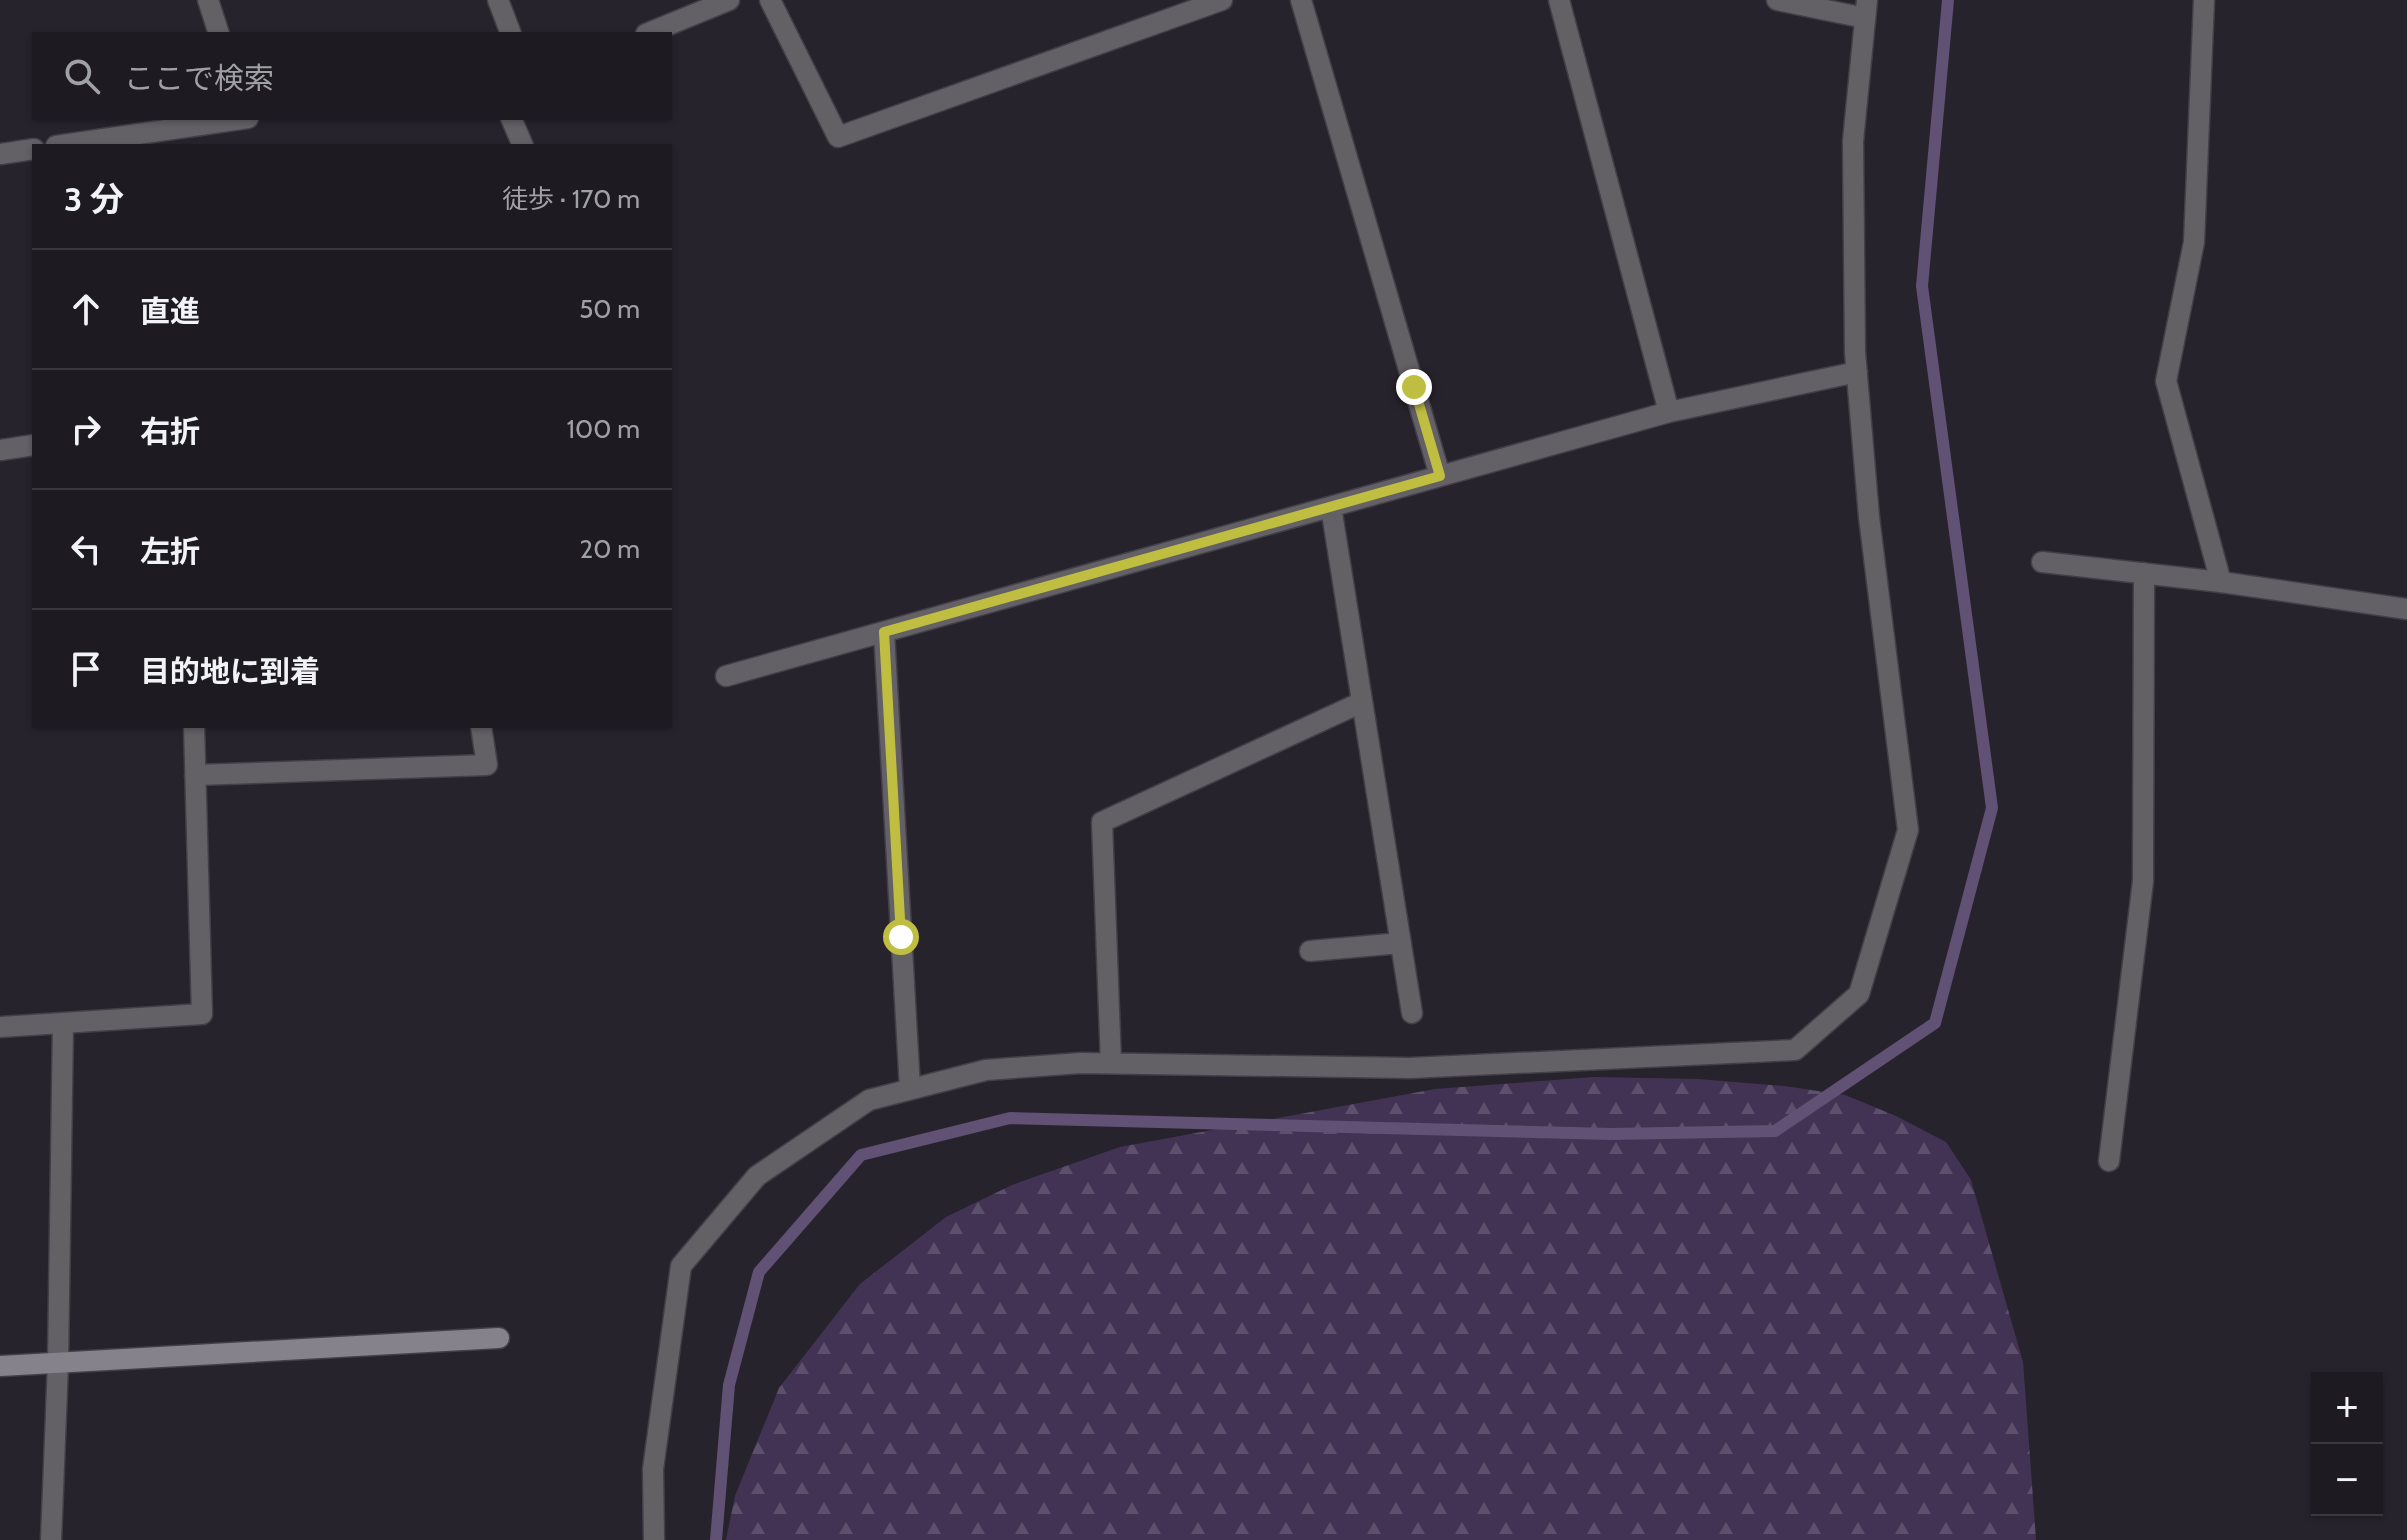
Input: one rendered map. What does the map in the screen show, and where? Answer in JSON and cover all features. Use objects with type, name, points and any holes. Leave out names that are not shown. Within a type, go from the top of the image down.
[{"type":"street","points":[[208,0],[218,32]]},
{"type":"street","points":[[498,0],[510,32]]},
{"type":"street","points":[[651,32],[729,0]]},
{"type":"street","points":[[770,0],[838,137],[1222,0]]},
{"type":"street","points":[[1301,0],[1440,476]]},
{"type":"street","points":[[1559,0],[1669,412]]},
{"type":"street","points":[[654,1540],[653,1469],[681,1266],[757,1176],[869,1100],[986,1070],[1081,1063],[1410,1068],[1795,1050],[1859,994],[1908,830],[1869,517],[1857,372],[1853,141],[1866,9],[1777,0]]},
{"type":"street","points":[[2204,0],[2194,242],[2166,381],[2221,582]]},
{"type":"street","points":[[70,144],[233,120]]},
{"type":"street","points":[[512,120],[522,144]]},
{"type":"street","points":[[0,154],[32,149]]},
{"type":"street","points":[[726,676],[1669,412],[1857,372]]},
{"type":"street","points":[[0,450],[32,445]]},
{"type":"street","points":[[1331,507],[1412,1013]]},
{"type":"street","points":[[2042,562],[2221,582],[2407,609]]},
{"type":"street","points":[[2109,1161],[2143,881],[2144,573]]},
{"type":"street","points":[[884,632],[910,1089]]},
{"type":"street","points":[[1111,1063],[1102,822],[1362,702]]},
{"type":"street","points":[[0,1027],[202,1014],[194,728]]},
{"type":"street","points":[[195,775],[487,765],[481,728]]},
{"type":"street","points":[[1310,951],[1401,943]]},
{"type":"street","points":[[51,1540],[58,1363],[63,1024]]},
{"type":"street","points":[[0,1366],[499,1338]]},
{"type":"green space","points":[[1594,1077],[1698,1079],[1845,1095],[1896,1116],[1946,1142],[1971,1180],[2023,1362],[2036,1540],[726,1540],[735,1496],[779,1388],[860,1284],[946,1217],[1012,1185],[1120,1147],[1435,1089]]},
{"type":"waterway","points":[[716,1540],[729,1385],[759,1272],[861,1155],[1010,1118],[1611,1134],[1775,1131],[1935,1023],[1992,808],[1922,286],[1948,0]]},
{"type":"route","points":[[901,937],[884,632],[1440,476],[1414,387]]}]
